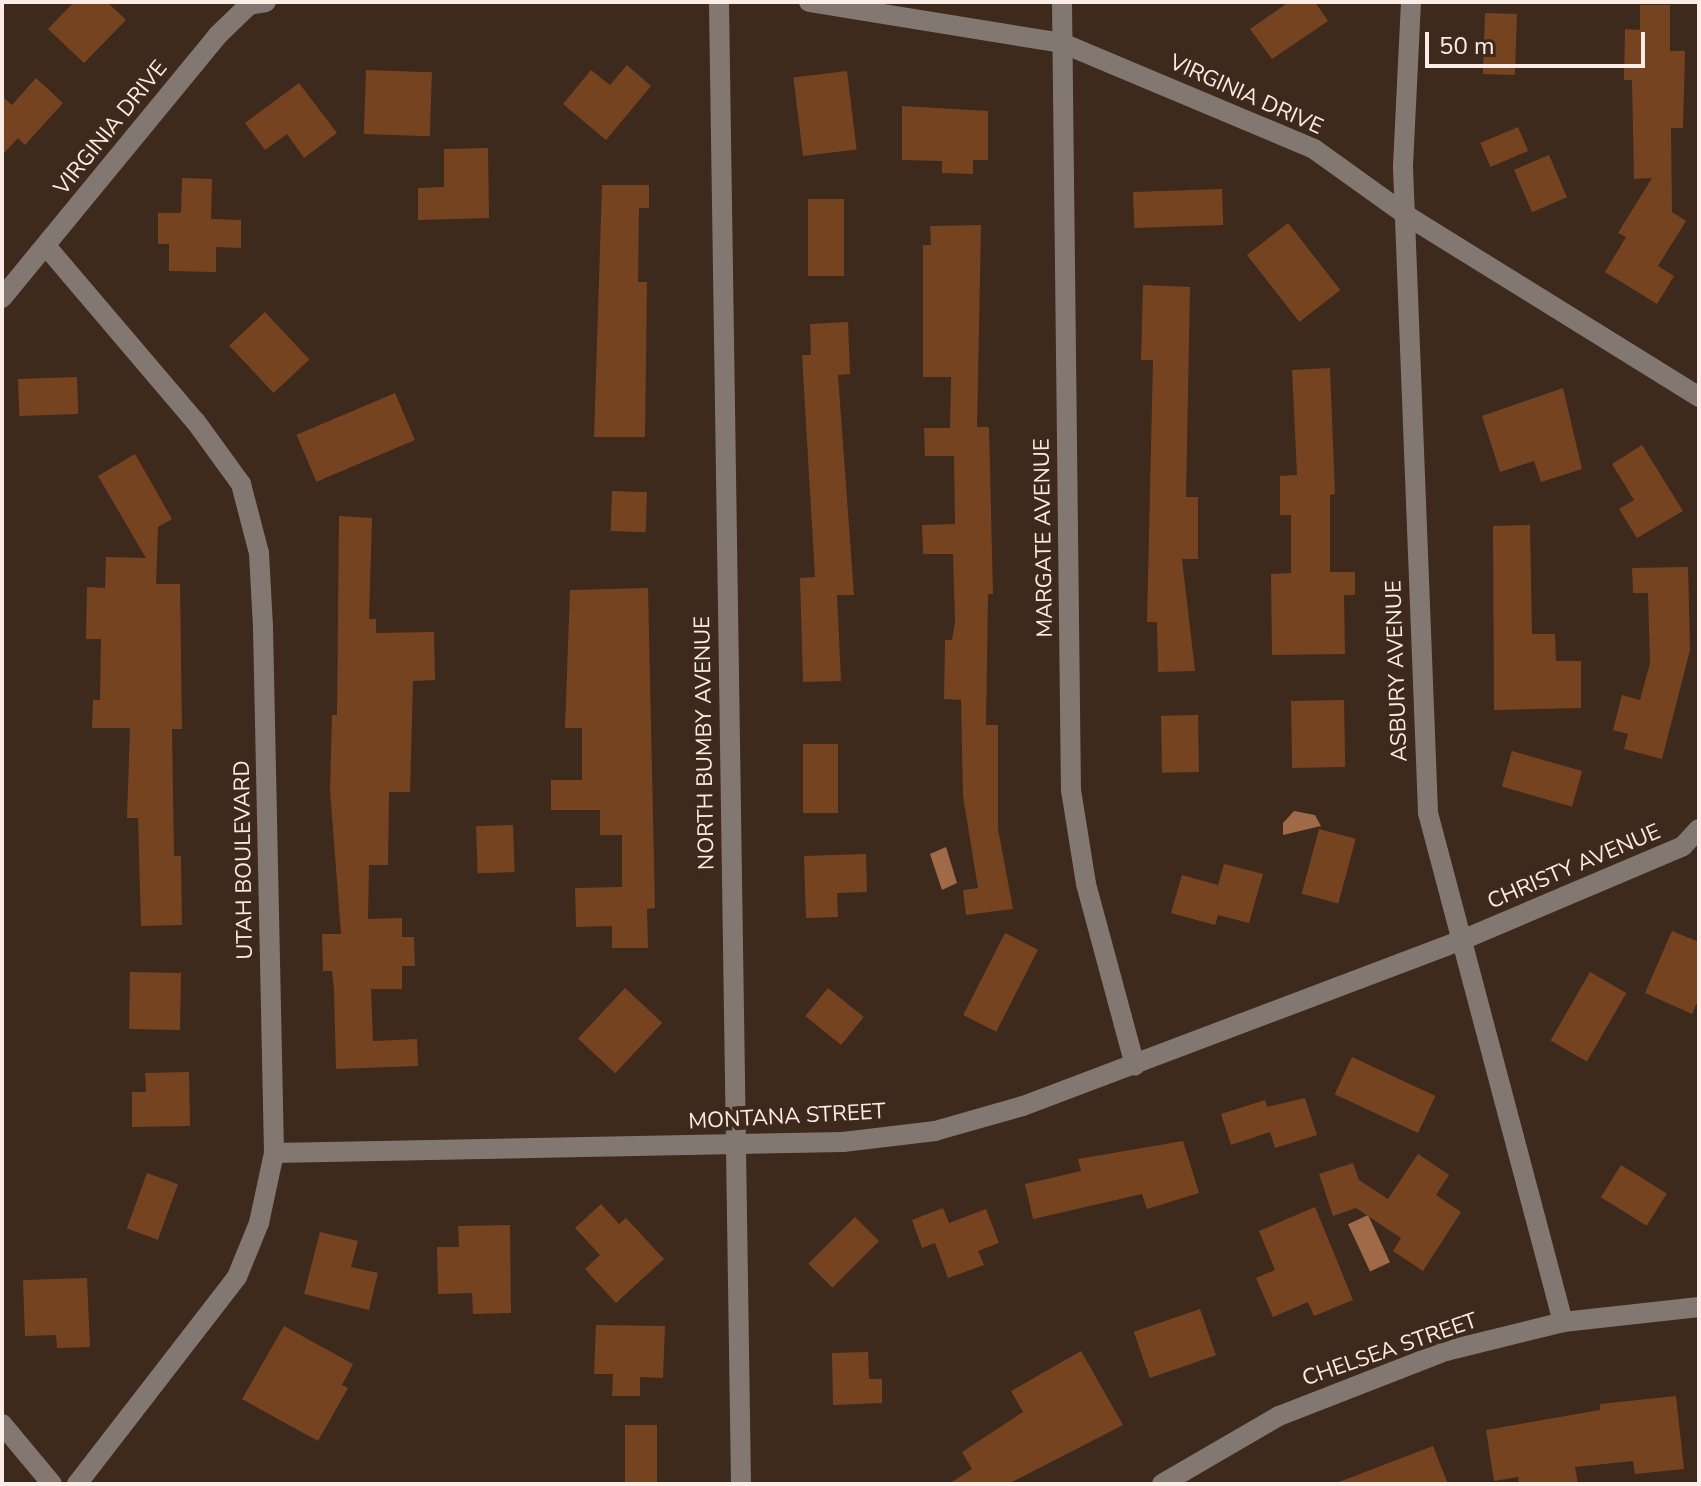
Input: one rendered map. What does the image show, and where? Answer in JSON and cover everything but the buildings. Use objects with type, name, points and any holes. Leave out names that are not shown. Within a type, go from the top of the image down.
[{"type":"street","name":"NORTH BUMBY AVENUE","points":[[719,2],[741,1484]]},
{"type":"street","name":"VIRGINIA DRIVE","points":[[809,2],[1062,43],[1314,149],[1409,217],[1699,397]]},
{"type":"street","name":"MARGATE AVENUE","points":[[1062,2],[1071,790],[1086,884],[1135,1065]]},
{"type":"street","name":"ASBURY AVENUE","points":[[1411,2],[1403,167],[1409,217],[1423,762],[1428,813],[1563,1322]]},
{"type":"street","name":"VIRGINIA DRIVE","points":[[2,298],[254,3]]},
{"type":"street","name":"UTAH BOULEVARD","points":[[46,246],[196,422],[241,484],[259,553],[274,1153],[259,1223],[237,1277],[77,1484]]},
{"type":"street","name":"CHRISTY AVENUE","points":[[1462,940],[1683,846],[1699,829]]},
{"type":"street","name":"MONTANA STREET","points":[[274,1153],[735,1146],[935,1131],[1135,1065],[1462,940]]},
{"type":"street","name":"CHELSEA STREET","points":[[1162,1484],[1279,1416],[1357,1382],[1563,1322],[1699,1307]]},
{"type":"street","points":[[2,1424],[52,1484]]},
{"type":"shaded area","points":[[1294,811],[1315,815],[1321,826],[1283,835],[1283,823]]},
{"type":"shaded area","points":[[946,847],[957,883],[942,890],[930,854]]},
{"type":"shaded area","points":[[1368,1215],[1390,1262],[1370,1271],[1348,1224]]}]
